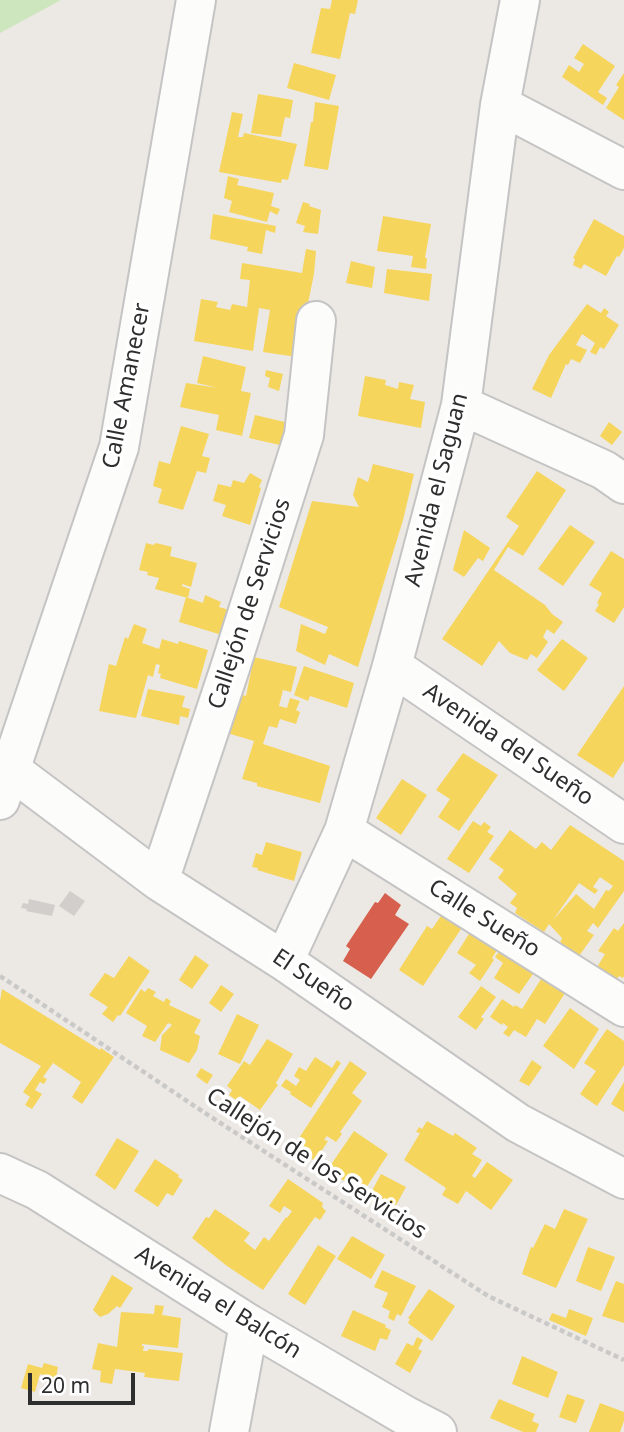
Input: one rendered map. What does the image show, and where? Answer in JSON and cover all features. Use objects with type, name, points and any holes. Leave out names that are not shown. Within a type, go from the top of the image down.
[{"type":"street","name":"Calle Amanecer","points":[[5,785],[119,447],[197,0]]},
{"type":"street","name":"Avenida el Saguan","points":[[285,961],[344,831],[392,666],[461,405],[500,105],[520,0]]},
{"type":"street","points":[[500,105],[624,170]]},
{"type":"street","name":"Callejón de Servicios","points":[[159,881],[304,435],[316,321]]},
{"type":"street","points":[[461,405],[604,470],[624,485]]},
{"type":"street","name":"Avenida del Sueño","points":[[392,666],[624,824]]},
{"type":"street","name":"El Sueño","points":[[5,785],[285,961],[518,1123],[624,1179]]},
{"type":"street","name":"Calle Sueño","points":[[344,831],[624,1007]]},
{"type":"street","name":"Avenida el Balcón","points":[[0,1173],[37,1190],[249,1324],[437,1432]]},
{"type":"street","points":[[229,1432],[249,1324]]},
{"type":"path","name":"Callejón de los Servicios","points":[[0,976],[208,1115],[488,1296],[624,1360]]},
{"type":"green space","points":[[0,0],[61,0],[0,33]]},
{"type":"building: Viviendas","points":[[332,0],[358,0],[355,14],[350,13],[340,59],[311,53],[321,8],[330,9]]},
{"type":"building: Viviendas","points":[[583,44],[615,66],[598,92],[607,98],[603,105],[562,77],[569,65],[579,72],[584,64],[574,58]]},
{"type":"building: Viviendas","points":[[294,63],[336,75],[329,100],[287,88]]},
{"type":"building: Viviendas","points":[[624,73],[624,120],[606,108]]},
{"type":"building: Viviendas","points":[[258,94],[293,100],[290,118],[285,117],[281,137],[251,133]]},
{"type":"building: Viviendas","points":[[315,102],[339,106],[328,170],[304,166]]},
{"type":"building: Viviendas","points":[[232,112],[243,114],[238,137],[243,137],[244,133],[297,144],[288,180],[282,179],[281,183],[219,172]]},
{"type":"building: Viviendas","points":[[228,176],[239,179],[237,185],[274,193],[271,206],[280,209],[277,215],[270,211],[267,222],[229,212],[232,201],[224,198]]},
{"type":"building: Viviendas","points":[[303,202],[321,210],[318,234],[303,232],[305,226],[296,223]]},
{"type":"building: Viviendas","points":[[213,214],[276,226],[275,233],[266,230],[262,254],[247,251],[248,247],[210,239]]},
{"type":"building: Viviendas","points":[[383,216],[431,224],[425,258],[426,269],[411,267],[413,256],[377,251]]},
{"type":"building: Viviendas","points":[[594,219],[624,236],[624,248],[606,276],[584,264],[581,269],[573,265],[573,258]]},
{"type":"building: Viviendas","points":[[306,249],[316,251],[297,357],[263,352],[270,310],[259,308],[253,351],[194,341],[201,299],[218,302],[216,307],[230,310],[232,304],[247,307],[250,280],[240,279],[242,263],[302,273]]},
{"type":"building: Viviendas","points":[[351,261],[375,267],[372,288],[346,283]]},
{"type":"building: Viviendas","points":[[387,269],[432,274],[429,301],[384,293]]},
{"type":"building: Viviendas","points":[[587,304],[601,313],[604,308],[609,312],[606,316],[619,325],[604,349],[600,347],[596,355],[590,352],[595,343],[582,334],[576,345],[587,350],[580,363],[571,359],[568,365],[566,364],[551,398],[532,389],[549,355]]},
{"type":"building: Viviendas","points":[[203,356],[246,367],[241,391],[251,393],[242,436],[216,430],[219,415],[180,407],[186,383],[218,388],[197,383]]},
{"type":"building: Viviendas","points":[[266,370],[283,374],[279,391],[268,387],[270,378],[265,376]]},
{"type":"building: Viviendas","points":[[365,376],[386,380],[385,385],[398,389],[399,382],[414,385],[410,399],[425,402],[421,428],[358,416]]},
{"type":"building: Viviendas","points":[[255,415],[289,423],[284,446],[249,438]]},
{"type":"building: Viviendas","points":[[609,422],[622,432],[612,445],[600,436]]},
{"type":"building: Viviendas","points":[[181,426],[209,434],[202,456],[210,458],[206,473],[197,471],[183,510],[158,503],[162,489],[153,486],[159,461],[170,464]]},
{"type":"building: Viviendas","points":[[373,464],[414,474],[403,520],[358,667],[329,654],[325,665],[296,651],[301,624],[325,634],[328,627],[279,607],[312,501],[359,507],[353,495],[358,477],[368,482]]},
{"type":"building: Viviendas","points":[[537,471],[566,490],[523,556],[508,547],[494,570],[545,605],[563,622],[554,634],[547,629],[543,637],[548,642],[537,658],[531,654],[527,660],[510,653],[499,641],[482,666],[442,639],[519,526],[506,517]]},
{"type":"building: Viviendas","points":[[250,473],[262,480],[250,525],[222,516],[226,505],[213,501],[218,484],[231,487],[233,480],[244,483]]},
{"type":"building: Viviendas","points":[[570,525],[595,542],[563,586],[538,569]]},
{"type":"building: Viviendas","points":[[464,530],[490,548],[483,561],[478,558],[464,577],[453,570]]},
{"type":"building: Viviendas","points":[[146,543],[172,547],[170,556],[197,563],[191,587],[182,584],[190,589],[188,598],[155,589],[159,578],[139,570]]},
{"type":"building: Viviendas","points":[[611,551],[624,559],[624,607],[614,623],[595,611],[602,593],[589,585]]},
{"type":"building: Viviendas","points":[[205,595],[221,602],[219,607],[229,610],[222,635],[179,622],[186,597],[203,603]]},
{"type":"building: Viviendas","points":[[134,624],[147,629],[142,643],[159,649],[162,639],[208,650],[197,689],[160,678],[160,665],[156,664],[153,677],[148,675],[136,718],[99,711],[109,664],[116,666],[125,637],[128,639]]},
{"type":"building: Viviendas","points":[[562,639],[588,658],[564,691],[537,670]]},
{"type":"building: Viviendas","points":[[254,657],[297,667],[291,692],[283,690],[279,706],[287,708],[290,698],[300,701],[296,710],[300,712],[296,724],[280,719],[277,728],[269,726],[263,744],[330,766],[320,803],[257,786],[257,783],[242,779],[254,741],[227,733],[239,694],[246,696]]},
{"type":"building: Viviendas","points":[[304,666],[354,683],[347,708],[310,696],[308,701],[294,695]]},
{"type":"building: Viviendas","points":[[624,686],[624,761],[613,778],[577,755]]},
{"type":"building: Viviendas","points":[[148,689],[185,696],[182,707],[190,709],[188,718],[180,716],[179,725],[141,716]]},
{"type":"building: Viviendas","points":[[463,753],[498,775],[459,831],[438,817],[450,799],[436,790]]},
{"type":"building: Viviendas","points":[[402,779],[427,795],[401,835],[376,818]]},
{"type":"building: Viviendas","points":[[473,821],[481,826],[484,822],[491,827],[487,832],[494,836],[469,873],[447,859]]},
{"type":"building: Viviendas","points":[[570,825],[624,861],[624,891],[598,928],[593,923],[587,931],[594,935],[579,956],[560,943],[562,938],[549,924],[544,932],[515,913],[517,908],[510,903],[517,894],[498,878],[504,870],[489,859],[510,830],[536,849],[542,842],[551,850]],"holes":[[[600,877],[613,886],[609,891],[606,890],[594,909],[576,894],[553,920],[579,883],[595,894],[598,890],[593,887]]]},
{"type":"building: Viviendas","points":[[266,842],[302,852],[294,881],[252,867],[256,853],[262,855]]},
{"type":"building: Viviendas","points":[[449,904],[469,917],[423,986],[399,970],[427,926],[432,929]]},
{"type":"building: Viviendas","points":[[624,923],[624,976],[619,976],[615,982],[596,969],[605,954],[598,951],[614,928],[618,931]]},
{"type":"building: Viviendas","points":[[474,926],[501,944],[480,981],[469,973],[476,965],[457,953]]},
{"type":"building: Viviendas","points":[[507,941],[540,964],[519,994],[494,978],[503,963],[495,957]]},
{"type":"building: Viviendas","points":[[195,955],[209,965],[192,989],[179,980]]},
{"type":"building: Viviendas","points":[[129,956],[150,971],[120,1016],[113,1022],[102,1014],[108,1007],[89,995],[105,973],[114,978]]},
{"type":"building: Viviendas","points":[[543,976],[567,990],[545,1024],[537,1019],[526,1037],[514,1030],[509,1037],[503,1033],[508,1027],[490,1017],[502,999],[522,1009]]},
{"type":"building: Viviendas","points":[[221,985],[234,994],[221,1012],[209,1003]]},
{"type":"building: Viviendas","points":[[481,986],[496,997],[481,1017],[484,1019],[476,1030],[458,1017]]},
{"type":"building: Viviendas","points":[[148,988],[156,992],[153,996],[164,1002],[166,998],[171,1001],[169,1005],[201,1020],[194,1033],[200,1036],[197,1050],[189,1063],[160,1050],[162,1035],[172,1025],[168,1023],[155,1042],[142,1036],[147,1026],[126,1013],[141,989],[145,992]]},
{"type":"building: Viviendas","points":[[2,989],[114,1057],[82,1104],[72,1097],[81,1082],[53,1063],[43,1077],[47,1079],[44,1084],[40,1082],[35,1090],[42,1094],[32,1109],[25,1105],[30,1097],[23,1092],[41,1066],[0,1043]]},
{"type":"building: Viviendas","points":[[570,1008],[599,1029],[574,1069],[543,1046]]},
{"type":"building: Viviendas","points":[[237,1014],[259,1025],[240,1064],[218,1054]]},
{"type":"building: Viviendas","points":[[607,1029],[624,1041],[624,1065],[597,1106],[580,1094],[596,1071],[584,1063]]},
{"type":"building: Viviendas","points":[[267,1039],[293,1054],[276,1083],[278,1085],[260,1110],[240,1096],[236,1100],[229,1095],[232,1090],[227,1086],[244,1061],[250,1065]]},
{"type":"building: Viviendas","points":[[315,1057],[332,1068],[337,1060],[341,1063],[311,1108],[281,1086],[286,1079],[296,1086],[300,1080],[294,1076],[299,1067],[306,1071]]},
{"type":"building: Viviendas","points":[[532,1060],[542,1067],[529,1086],[519,1081]]},
{"type":"building: Viviendas","points":[[350,1061],[367,1073],[352,1093],[362,1101],[336,1142],[327,1136],[324,1140],[328,1141],[315,1161],[293,1147]]},
{"type":"building: Viviendas","points":[[201,1068],[213,1075],[207,1084],[196,1076]]},
{"type":"building: Viviendas","points":[[624,1082],[624,1112],[611,1104]]},
{"type":"building: Viviendas","points":[[427,1121],[453,1136],[455,1133],[477,1148],[472,1154],[482,1160],[472,1176],[475,1178],[487,1162],[513,1180],[491,1210],[466,1191],[458,1204],[442,1195],[446,1188],[404,1160],[420,1133],[416,1132],[419,1127],[422,1129]]},
{"type":"building: Viviendas","points":[[354,1131],[388,1154],[362,1194],[328,1169]]},
{"type":"building: Viviendas","points":[[117,1138],[139,1151],[115,1190],[95,1175]]},
{"type":"building: Viviendas","points":[[155,1159],[183,1180],[173,1196],[167,1193],[158,1207],[134,1191]]},
{"type":"building: Viviendas","points":[[381,1174],[406,1187],[391,1214],[368,1198]]},
{"type":"building: Viviendas","points":[[288,1179],[323,1203],[322,1207],[326,1211],[320,1220],[315,1217],[263,1290],[192,1238],[215,1209],[250,1233],[244,1241],[255,1250],[264,1237],[269,1241],[292,1211],[284,1206],[280,1213],[269,1206]]},
{"type":"building: Viviendas","points":[[564,1209],[588,1219],[556,1288],[522,1274],[531,1247],[533,1248],[545,1224],[555,1229]]},
{"type":"building: Viviendas","points":[[352,1236],[385,1255],[371,1279],[337,1259]]},
{"type":"building: Viviendas","points":[[318,1245],[336,1256],[305,1305],[288,1294]]},
{"type":"building: Viviendas","points":[[588,1247],[615,1257],[601,1291],[576,1281]]},
{"type":"building: Viviendas","points":[[382,1270],[416,1286],[401,1316],[397,1314],[394,1321],[388,1318],[390,1311],[382,1307],[388,1293],[374,1287]]},
{"type":"building: Viviendas","points":[[112,1275],[133,1288],[120,1308],[117,1306],[100,1317],[93,1310]]},
{"type":"building: Viviendas","points":[[616,1281],[624,1284],[624,1323],[602,1316]]},
{"type":"building: Viviendas","points":[[429,1289],[455,1306],[432,1341],[408,1323],[408,1318]]},
{"type":"building: Viviendas","points":[[155,1305],[164,1306],[162,1315],[181,1318],[178,1348],[142,1344],[143,1351],[148,1349],[183,1353],[179,1381],[144,1377],[145,1373],[115,1369],[112,1384],[100,1382],[101,1371],[92,1369],[98,1343],[117,1347],[121,1312],[154,1314]]},
{"type":"building: Viviendas","points":[[569,1309],[593,1318],[586,1336],[549,1320],[552,1313],[566,1318]]},
{"type":"building: Viviendas","points":[[353,1310],[391,1330],[387,1340],[380,1338],[375,1351],[341,1336]]},
{"type":"building: Viviendas","points":[[417,1337],[423,1340],[418,1349],[422,1351],[410,1373],[395,1364],[407,1343],[413,1346]]},
{"type":"building: Viviendas","points":[[522,1356],[558,1372],[548,1398],[512,1384]]},
{"type":"building: Viviendas","points":[[44,1363],[58,1367],[56,1378],[40,1374],[35,1392],[21,1388],[28,1364],[42,1368]]},
{"type":"building: Viviendas","points":[[567,1394],[585,1400],[576,1423],[559,1417]]},
{"type":"building: Viviendas","points":[[499,1399],[535,1414],[532,1421],[539,1424],[536,1432],[523,1432],[490,1418]]},
{"type":"building: Viviendas","points":[[600,1403],[624,1412],[620,1432],[589,1432]]},
{"type":"building: Comercios","points":[[385,893],[401,905],[395,915],[409,924],[371,979],[343,961],[350,949],[346,946],[375,902],[378,903]]},
{"type":"building: Otros","points":[[70,891],[85,901],[74,916],[59,906]]},
{"type":"building: Otros","points":[[29,899],[55,905],[52,916],[21,908],[23,903],[28,904]]}]
